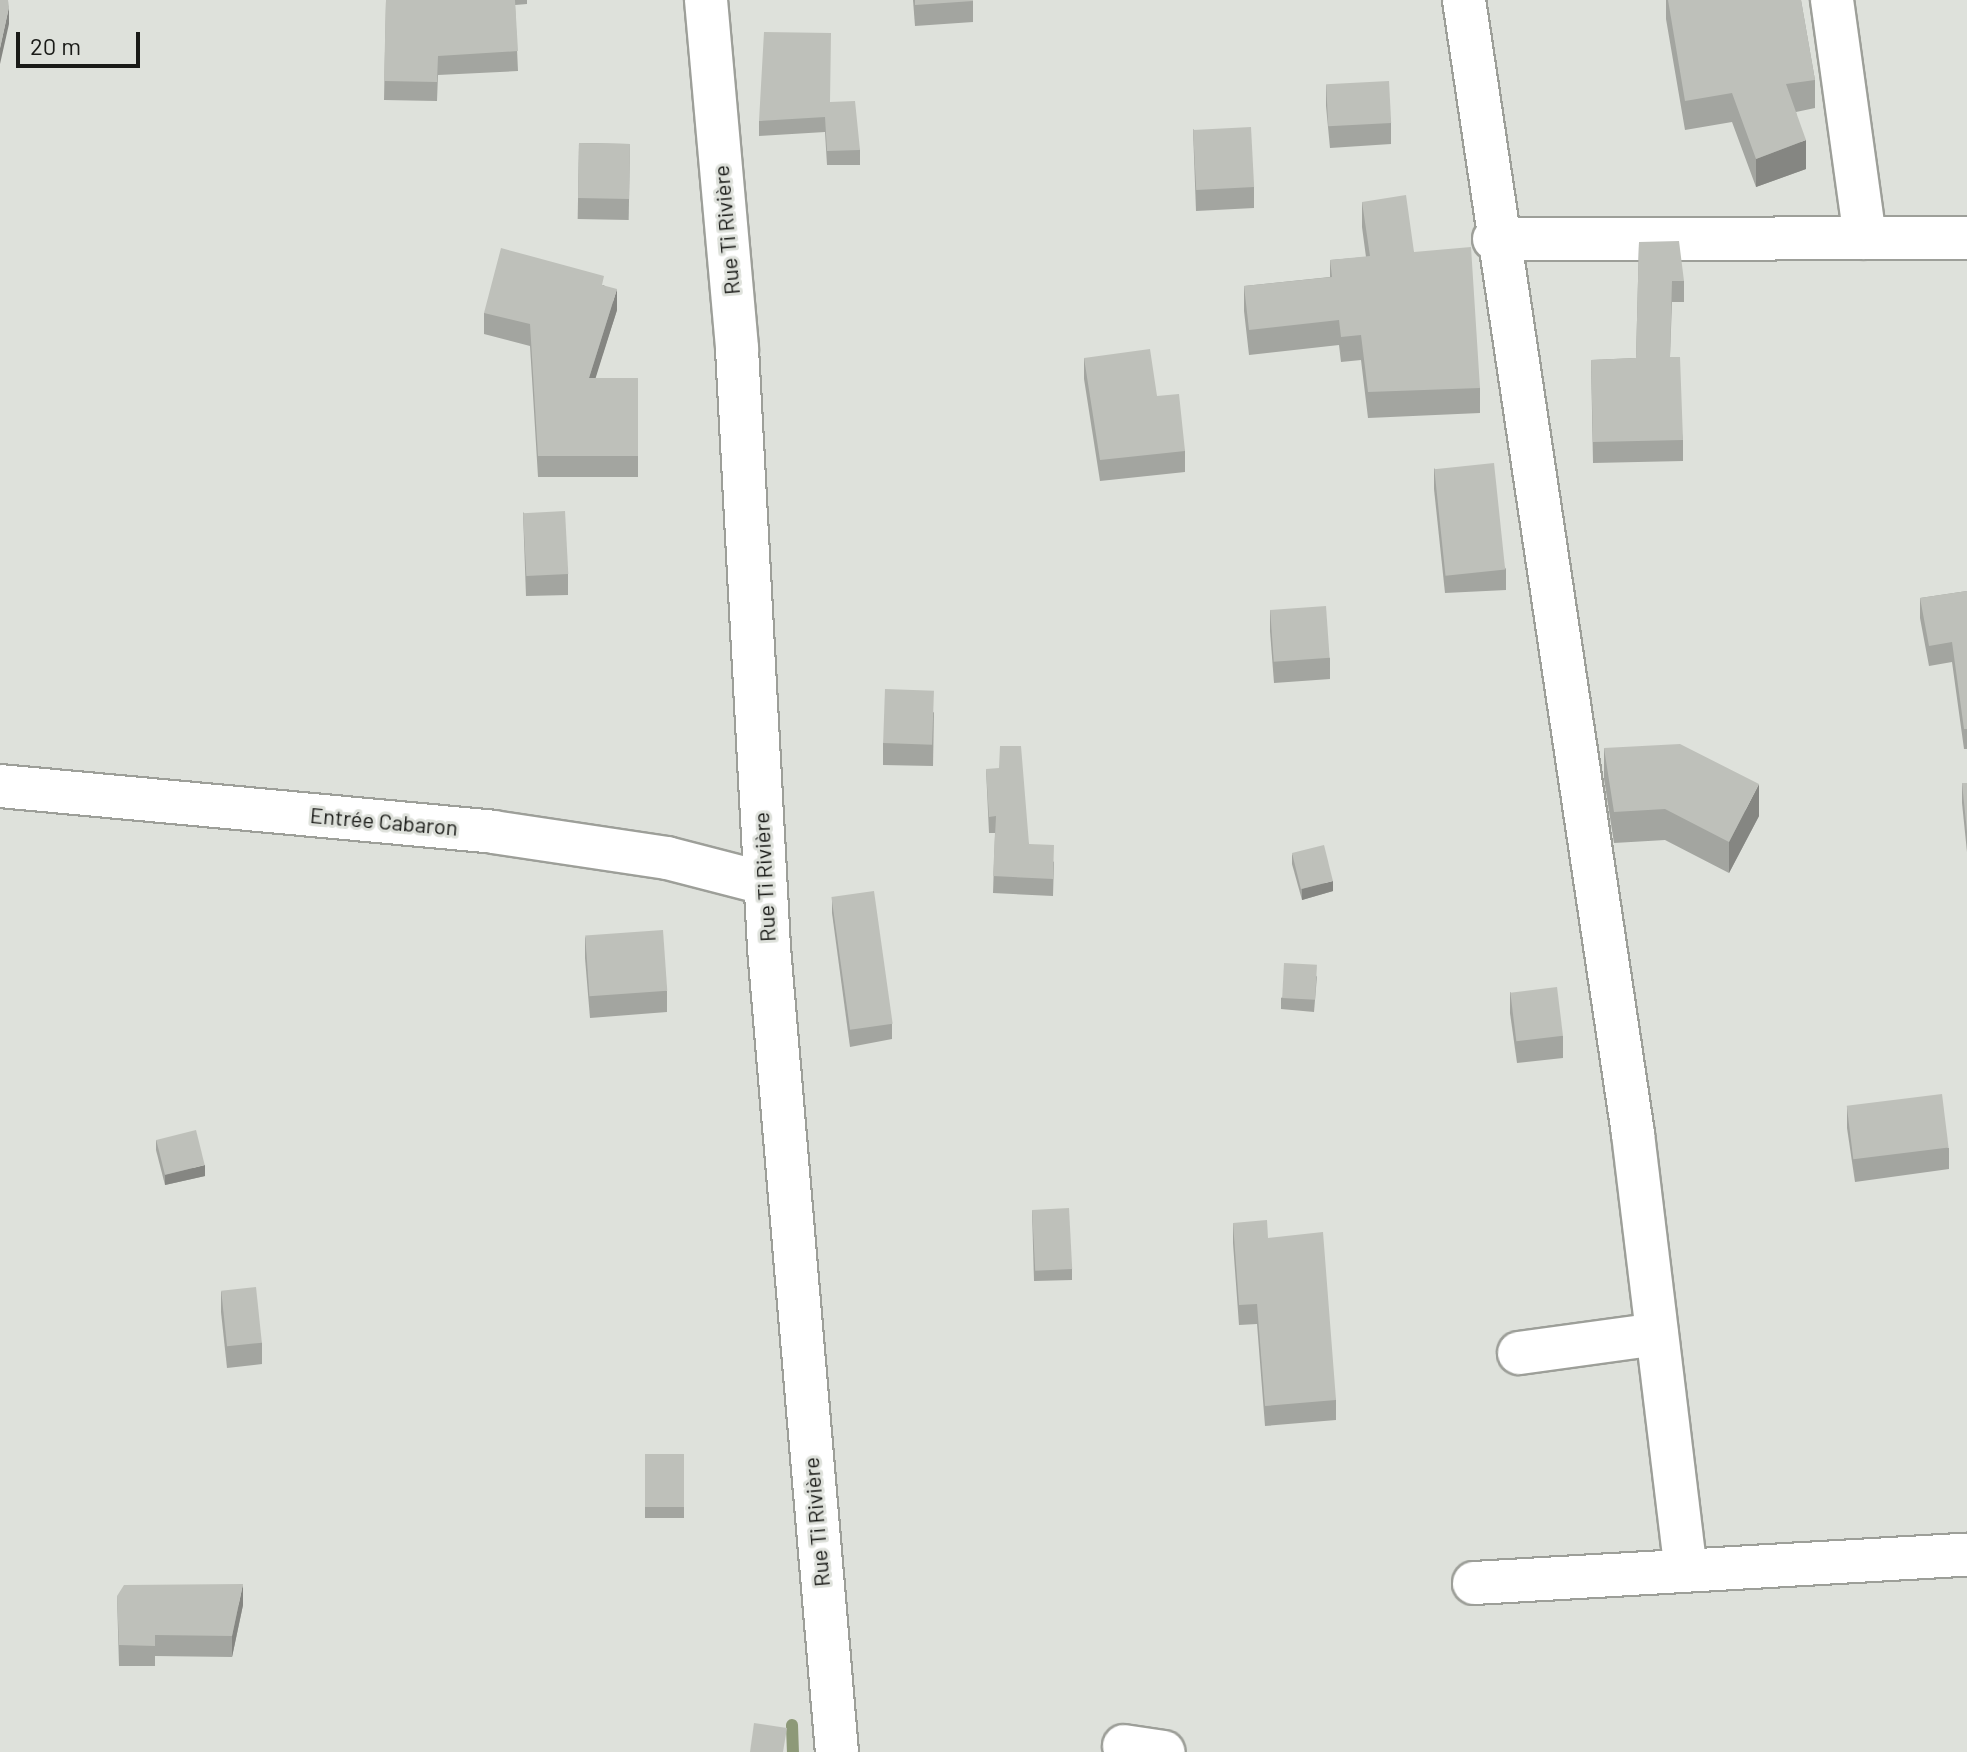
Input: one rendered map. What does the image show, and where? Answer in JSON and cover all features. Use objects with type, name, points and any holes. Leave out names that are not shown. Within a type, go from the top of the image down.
[{"type":"street","name":"Rue Ti Rivière","points":[[706,0],[737,349],[764,883],[837,1752]]},
{"type":"street","points":[[1464,0],[1494,239],[1657,1334],[1686,1569]]},
{"type":"street","points":[[1832,0],[1865,238]]},
{"type":"street","points":[[1494,239],[1967,238]]},
{"type":"street","name":"Entrée Cabaron","points":[[0,786],[493,832],[667,858],[764,883]]},
{"type":"street","points":[[1519,1353],[1657,1334]]},
{"type":"street","points":[[1474,1583],[1967,1555]]},
{"type":"building","points":[[0,0],[8,0],[9,7],[0,48]]},
{"type":"building","points":[[386,0],[515,0],[518,51],[438,56],[437,82],[384,81]]},
{"type":"building","points":[[915,0],[973,0],[973,1],[915,5]]},
{"type":"building","points":[[1668,0],[1801,0],[1815,80],[1786,84],[1806,140],[1756,159],[1732,93],[1685,101]]},
{"type":"building","points":[[764,32],[831,33],[830,102],[855,101],[860,150],[827,151],[825,117],[759,121]]},
{"type":"building","points":[[1389,81],[1391,123],[1328,126],[1326,84]]},
{"type":"building","points":[[1251,127],[1254,187],[1196,190],[1193,130]]},
{"type":"building","points":[[579,143],[630,144],[629,199],[578,198]]},
{"type":"building","points":[[1406,195],[1414,252],[1471,247],[1480,388],[1368,392],[1361,335],[1341,337],[1339,320],[1249,330],[1244,286],[1332,277],[1330,260],[1370,256],[1362,202]]},
{"type":"building","points":[[1679,241],[1684,281],[1672,281],[1670,357],[1680,357],[1683,440],[1593,442],[1591,360],[1636,358],[1639,242]]},
{"type":"building","points":[[501,248],[604,276],[602,285],[617,289],[589,378],[638,378],[638,456],[538,456],[530,324],[484,313]]},
{"type":"building","points":[[1150,349],[1157,396],[1179,394],[1185,451],[1100,460],[1084,358]]},
{"type":"building","points":[[1494,463],[1505,569],[1446,576],[1434,469]]},
{"type":"building","points":[[565,511],[568,574],[526,576],[523,513]]},
{"type":"building","points":[[1967,591],[1967,729],[1964,729],[1952,642],[1929,646],[1920,598]]},
{"type":"building","points":[[1326,606],[1330,658],[1274,662],[1270,610]]},
{"type":"building","points":[[885,689],[934,691],[932,745],[883,743]]},
{"type":"building","points":[[1680,744],[1759,784],[1729,842],[1665,809],[1614,812],[1604,748]]},
{"type":"building","points":[[1000,746],[1021,746],[1029,844],[1054,845],[1053,879],[993,876],[996,816],[989,817],[986,769],[999,768]]},
{"type":"building","points":[[1962,783],[1967,783],[1967,832]]},
{"type":"building","points":[[1324,845],[1333,881],[1301,889],[1292,853]]},
{"type":"building","points":[[874,891],[893,1024],[850,1030],[831,897]]},
{"type":"building","points":[[663,930],[667,991],[589,996],[585,935]]},
{"type":"building","points":[[1284,963],[1317,965],[1315,1000],[1282,998]]},
{"type":"building","points":[[1557,987],[1563,1036],[1516,1041],[1510,993]]},
{"type":"building","points":[[1942,1094],[1949,1148],[1853,1159],[1847,1106]]},
{"type":"building","points":[[196,1130],[205,1165],[165,1175],[156,1140]]},
{"type":"building","points":[[1069,1208],[1072,1269],[1035,1271],[1032,1210]]},
{"type":"building","points":[[1267,1220],[1268,1238],[1323,1232],[1336,1400],[1265,1406],[1257,1304],[1239,1305],[1233,1223]]},
{"type":"building","points":[[256,1287],[262,1343],[227,1346],[221,1291]]},
{"type":"building","points":[[645,1454],[684,1454],[684,1507],[645,1507]]},
{"type":"building","points":[[243,1584],[232,1636],[155,1635],[155,1646],[119,1645],[117,1596],[124,1585]]},
{"type":"building","points":[[754,1723],[787,1728],[783,1752],[750,1752]]},
{"type":"waterway","points":[[792,1725],[793,1752]]}]
